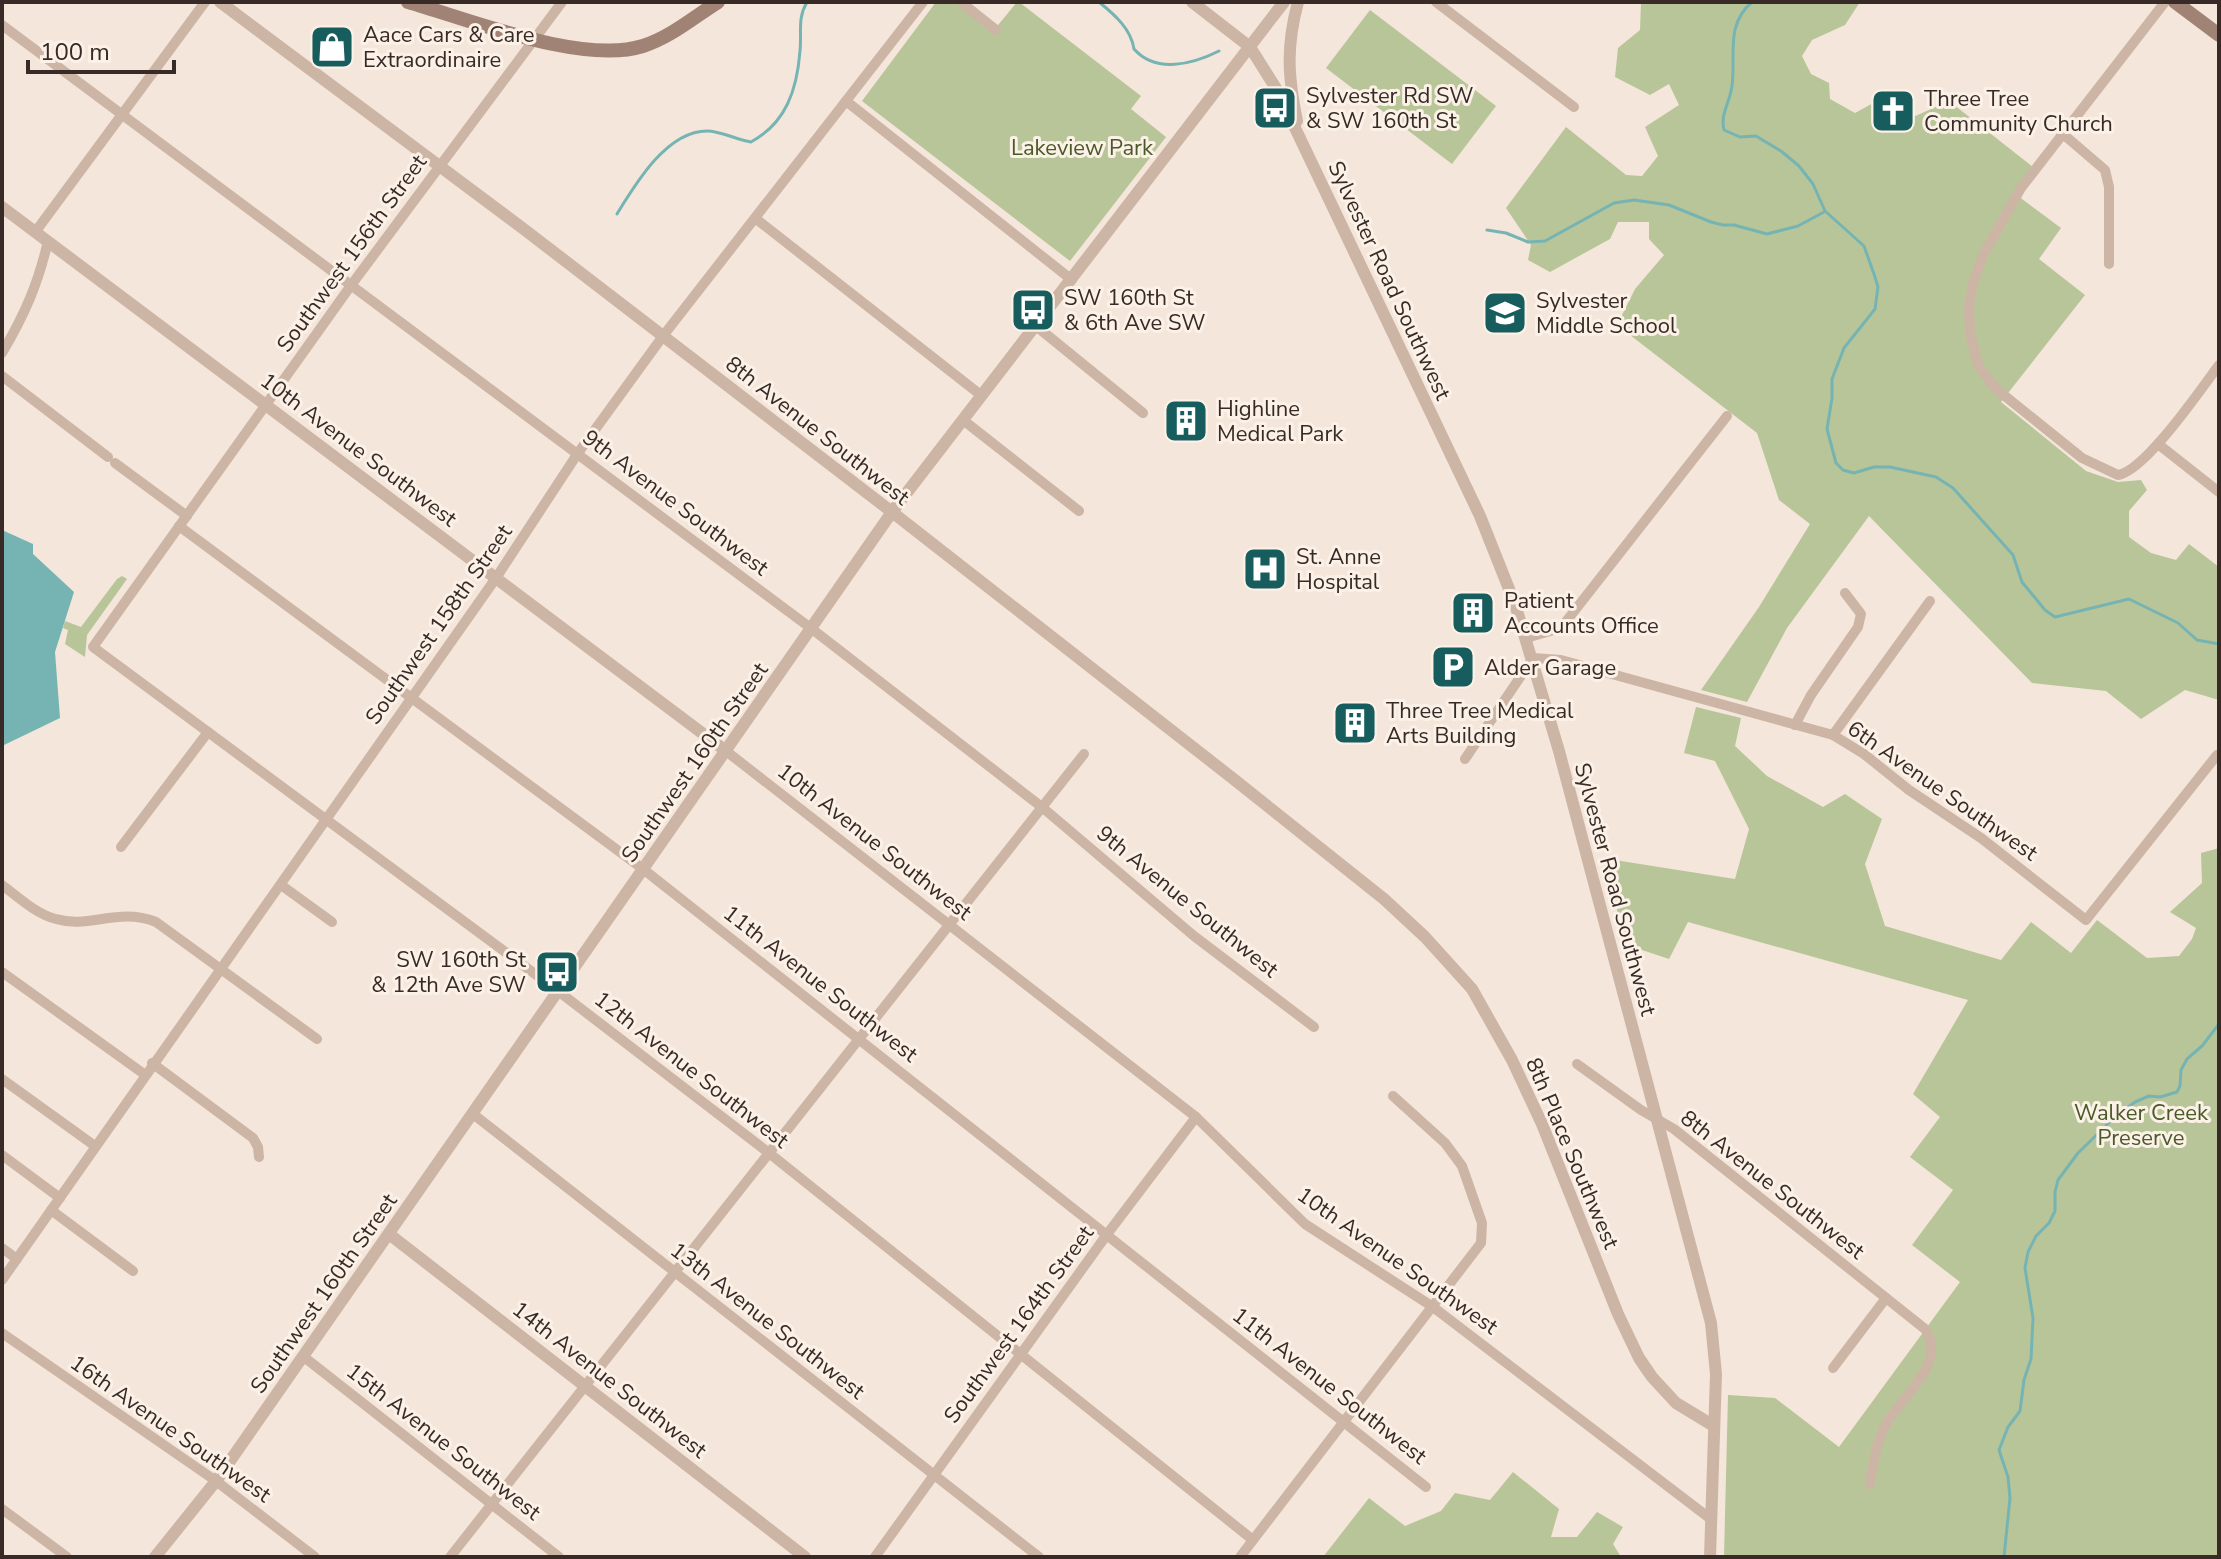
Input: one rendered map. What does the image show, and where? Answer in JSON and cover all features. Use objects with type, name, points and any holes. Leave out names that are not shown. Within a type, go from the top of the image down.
[{"type":"main road","points":[[408,2],[584,51],[615,52],[643,46],[670,34],[718,2]]},
{"type":"main road","points":[[2175,2],[2219,35]]},
{"type":"street","points":[[36,231],[205,2]]},
{"type":"street","name":"8th Avenue Southwest","points":[[220,2],[892,512],[1384,899]]},
{"type":"street","name":"Southwest 156th Street","points":[[93,647],[352,284],[562,2]]},
{"type":"street","name":"Southwest 158th Street","points":[[2,1280],[144,1074],[496,578],[578,453],[663,336],[923,2]]},
{"type":"street","points":[[961,2],[996,30]]},
{"type":"street","points":[[1192,2],[1250,47]]},
{"type":"street","name":"Southwest 160th Street","points":[[155,1557],[216,1481],[304,1357],[892,512],[1284,2]]},
{"type":"street","points":[[1298,2],[1288,57],[1300,136]]},
{"type":"street","points":[[1436,2],[1574,107]]},
{"type":"street","points":[[2165,2],[2021,188],[1982,257],[1969,306],[1970,332],[1980,368],[1995,388],[2082,458],[2107,471],[2127,474],[2158,444],[2219,365]]},
{"type":"street","name":"9th Avenue Southwest","points":[[2,25],[812,629],[1043,808],[1194,936],[1314,1027]]},
{"type":"street","name":"Sylvester Road Southwest","points":[[1250,47],[1300,136],[1480,516],[1533,658],[1711,1323],[1716,1374],[1710,1557]]},
{"type":"street","points":[[846,101],[1072,280]]},
{"type":"street","points":[[2063,134],[2105,170],[2109,187],[2109,264]]},
{"type":"street","name":"10th Avenue Southwest","points":[[2,207],[267,404],[952,925],[1196,1117],[1305,1224],[1433,1307],[1712,1520]]},
{"type":"street","points":[[755,218],[982,396]]},
{"type":"street","points":[[2,353],[26,312],[39,279],[48,241]]},
{"type":"street","points":[[1036,326],[1143,413]]},
{"type":"street","points":[[2,376],[187,516]]},
{"type":"street","points":[[1526,638],[1561,628],[1727,416]]},
{"type":"street","points":[[963,420],[1079,511]]},
{"type":"street","points":[[2158,444],[2219,492]]},
{"type":"street","name":"11th Avenue Southwest","points":[[179,526],[643,869],[1426,1487]]},
{"type":"street","points":[[1795,725],[1811,695],[1858,627],[1861,614],[1845,593]]},
{"type":"street","points":[[1833,735],[1930,601]]},
{"type":"street","name":"12th Avenue Southwest","points":[[93,647],[558,991],[769,1153],[1253,1540]]},
{"type":"street","points":[[1465,759],[1533,658]]},
{"type":"street","name":"6th Avenue Southwest","points":[[1533,658],[1561,660],[1833,735],[1981,838],[2086,920],[2217,755]]},
{"type":"street","points":[[121,847],[208,732]]},
{"type":"street","points":[[450,1557],[1084,754]]},
{"type":"street","points":[[2,885],[55,919],[77,921],[127,915],[147,918],[165,927],[317,1039]]},
{"type":"street","points":[[281,885],[332,922]]},
{"type":"street","name":"8th Place Southwest","points":[[1384,899],[1453,966],[1485,1010],[1542,1124],[1618,1314],[1639,1358],[1676,1403],[1714,1426]]},
{"type":"street","points":[[2,972],[144,1074]]},
{"type":"street","points":[[152,1063],[253,1138],[259,1157]]},
{"type":"street","name":"8th Avenue Southwest","points":[[1577,1064],[1658,1119],[1925,1329],[1933,1346],[1929,1363],[1882,1432],[1870,1484]]},
{"type":"street","points":[[2,1079],[95,1146]]},
{"type":"street","points":[[1240,1557],[1479,1249],[1483,1234],[1479,1212],[1456,1155],[1393,1096]]},
{"type":"street","name":"13th Avenue Southwest","points":[[473,1114],[1039,1557]]},
{"type":"street","name":"Southwest 164th Street","points":[[875,1557],[1108,1233],[1196,1117]]},
{"type":"street","points":[[2,1155],[60,1198]]},
{"type":"street","points":[[51,1210],[133,1271]]},
{"type":"street","name":"14th Avenue Southwest","points":[[389,1234],[805,1557]]},
{"type":"street","points":[[2,1248],[17,1259]]},
{"type":"street","points":[[1833,1368],[1886,1298]]},
{"type":"street","name":"16th Avenue Southwest","points":[[2,1333],[216,1481],[315,1557]]},
{"type":"street","name":"15th Avenue Southwest","points":[[304,1357],[559,1557]]},
{"type":"street","points":[[2,1509],[67,1557]]},
{"type":"green space","name":"Lakeview Park","points":[[936,2],[958,2],[994,30],[1019,2],[1141,96],[1131,109],[1166,137],[1070,261],[862,101]]},
{"type":"green space","points":[[1641,2],[1860,2],[1845,25],[1812,40],[1802,56],[1811,74],[1829,83],[1830,99],[1855,113],[1875,102],[1890,111],[1893,126],[1949,101],[2033,167],[2014,193],[2061,228],[2039,259],[2085,295],[2001,402],[2086,471],[2118,482],[2141,480],[2147,490],[2129,511],[2129,537],[2151,553],[2176,560],[2189,544],[2219,567],[2219,700],[2185,690],[2141,719],[2106,691],[2032,683],[1869,516],[1787,628],[1747,702],[1701,690],[1759,607],[1810,524],[1779,500],[1757,433],[1617,325],[1635,289],[1664,255],[1649,239],[1649,222],[1618,222],[1610,239],[1550,272],[1528,260],[1531,245],[1506,208],[1566,127],[1626,175],[1642,176],[1658,156],[1645,127],[1679,105],[1669,84],[1650,95],[1615,77],[1618,48],[1640,30]]},
{"type":"green space","points":[[1370,10],[1496,106],[1452,164],[1326,68]]},
{"type":"green space","points":[[122,576],[127,579],[87,635],[85,657],[65,644],[68,630],[63,628],[65,621],[81,627]]},
{"type":"green space","name":"Walker Creek Preserve","points":[[1696,707],[1741,718],[1735,746],[1767,776],[1823,807],[1845,794],[1882,819],[1865,864],[1885,926],[2001,960],[2031,922],[2071,953],[2097,920],[2147,958],[2179,956],[2196,928],[2170,912],[2202,883],[2201,853],[2219,848],[2219,1557],[1724,1557],[1728,1395],[1775,1398],[1839,1447],[1960,1282],[1912,1245],[1953,1190],[1910,1157],[1940,1117],[1913,1094],[1968,1000],[1688,922],[1669,959],[1627,945],[1602,858],[1735,879],[1749,829],[1715,761],[1684,753]]},
{"type":"green space","points":[[1513,1472],[1559,1509],[1551,1537],[1577,1537],[1597,1512],[1623,1527],[1613,1544],[1621,1557],[1323,1557],[1369,1498],[1405,1526],[1441,1511],[1455,1493],[1490,1500]]},
{"type":"water","points":[[2,530],[33,544],[33,554],[74,592],[55,652],[60,718],[2,746]]},
{"type":"waterway","points":[[617,214],[654,161],[679,140],[692,133],[707,131],[751,142],[773,125],[788,104],[796,79],[801,20],[807,2]]},
{"type":"waterway","points":[[1099,2],[1126,29],[1134,49],[1153,62],[1186,63],[1219,51]]},
{"type":"waterway","points":[[1752,2],[1738,20],[1735,31],[1732,86],[1724,113],[1724,130],[1740,137],[1756,136],[1799,166],[1813,184],[1825,211],[1864,246],[1878,287],[1875,309],[1844,348],[1832,379],[1827,429],[1836,463],[1843,470],[1854,473],[1874,467],[1890,467],[1936,477],[1953,488],[2013,555],[2022,582],[2045,610],[2055,617],[2129,599],[2178,623],[2197,640],[2219,644]]},
{"type":"waterway","points":[[1487,230],[1506,233],[1528,242],[1545,241],[1614,203],[1634,200],[1669,205],[1711,222],[1767,234],[1798,226],[1824,212]]},
{"type":"waterway","points":[[2004,1557],[2010,1498],[2008,1477],[1999,1450],[2008,1427],[2020,1411],[2024,1380],[2031,1359],[2033,1318],[2025,1268],[2028,1252],[2055,1211],[2058,1180],[2078,1153],[2135,1102],[2149,1096],[2160,1097],[2177,1092],[2181,1070],[2187,1059],[2219,1024]]},
{"type":"place","name":"Aace Cars & Care Extraordinaire","points":[[332,47]]},
{"type":"place","name":"Sylvester Rd SW & SW 160th St","points":[[1275,108]]},
{"type":"place","name":"Three Tree Community Church","points":[[1893,111]]},
{"type":"place","name":"SW 160th St & 6th Ave SW","points":[[1033,310]]},
{"type":"place","name":"Sylvester Middle School","points":[[1505,313]]},
{"type":"place","name":"Highline Medical Park","points":[[1186,421]]},
{"type":"place","name":"St. Anne Hospital","points":[[1265,569]]},
{"type":"place","name":"Patient Accounts Office","points":[[1473,613]]},
{"type":"place","name":"Alder Garage","points":[[1453,667]]},
{"type":"place","name":"Three Tree Medical Arts Building","points":[[1355,723]]},
{"type":"place","name":"SW 160th St & 12th Ave SW","points":[[557,972]]}]
